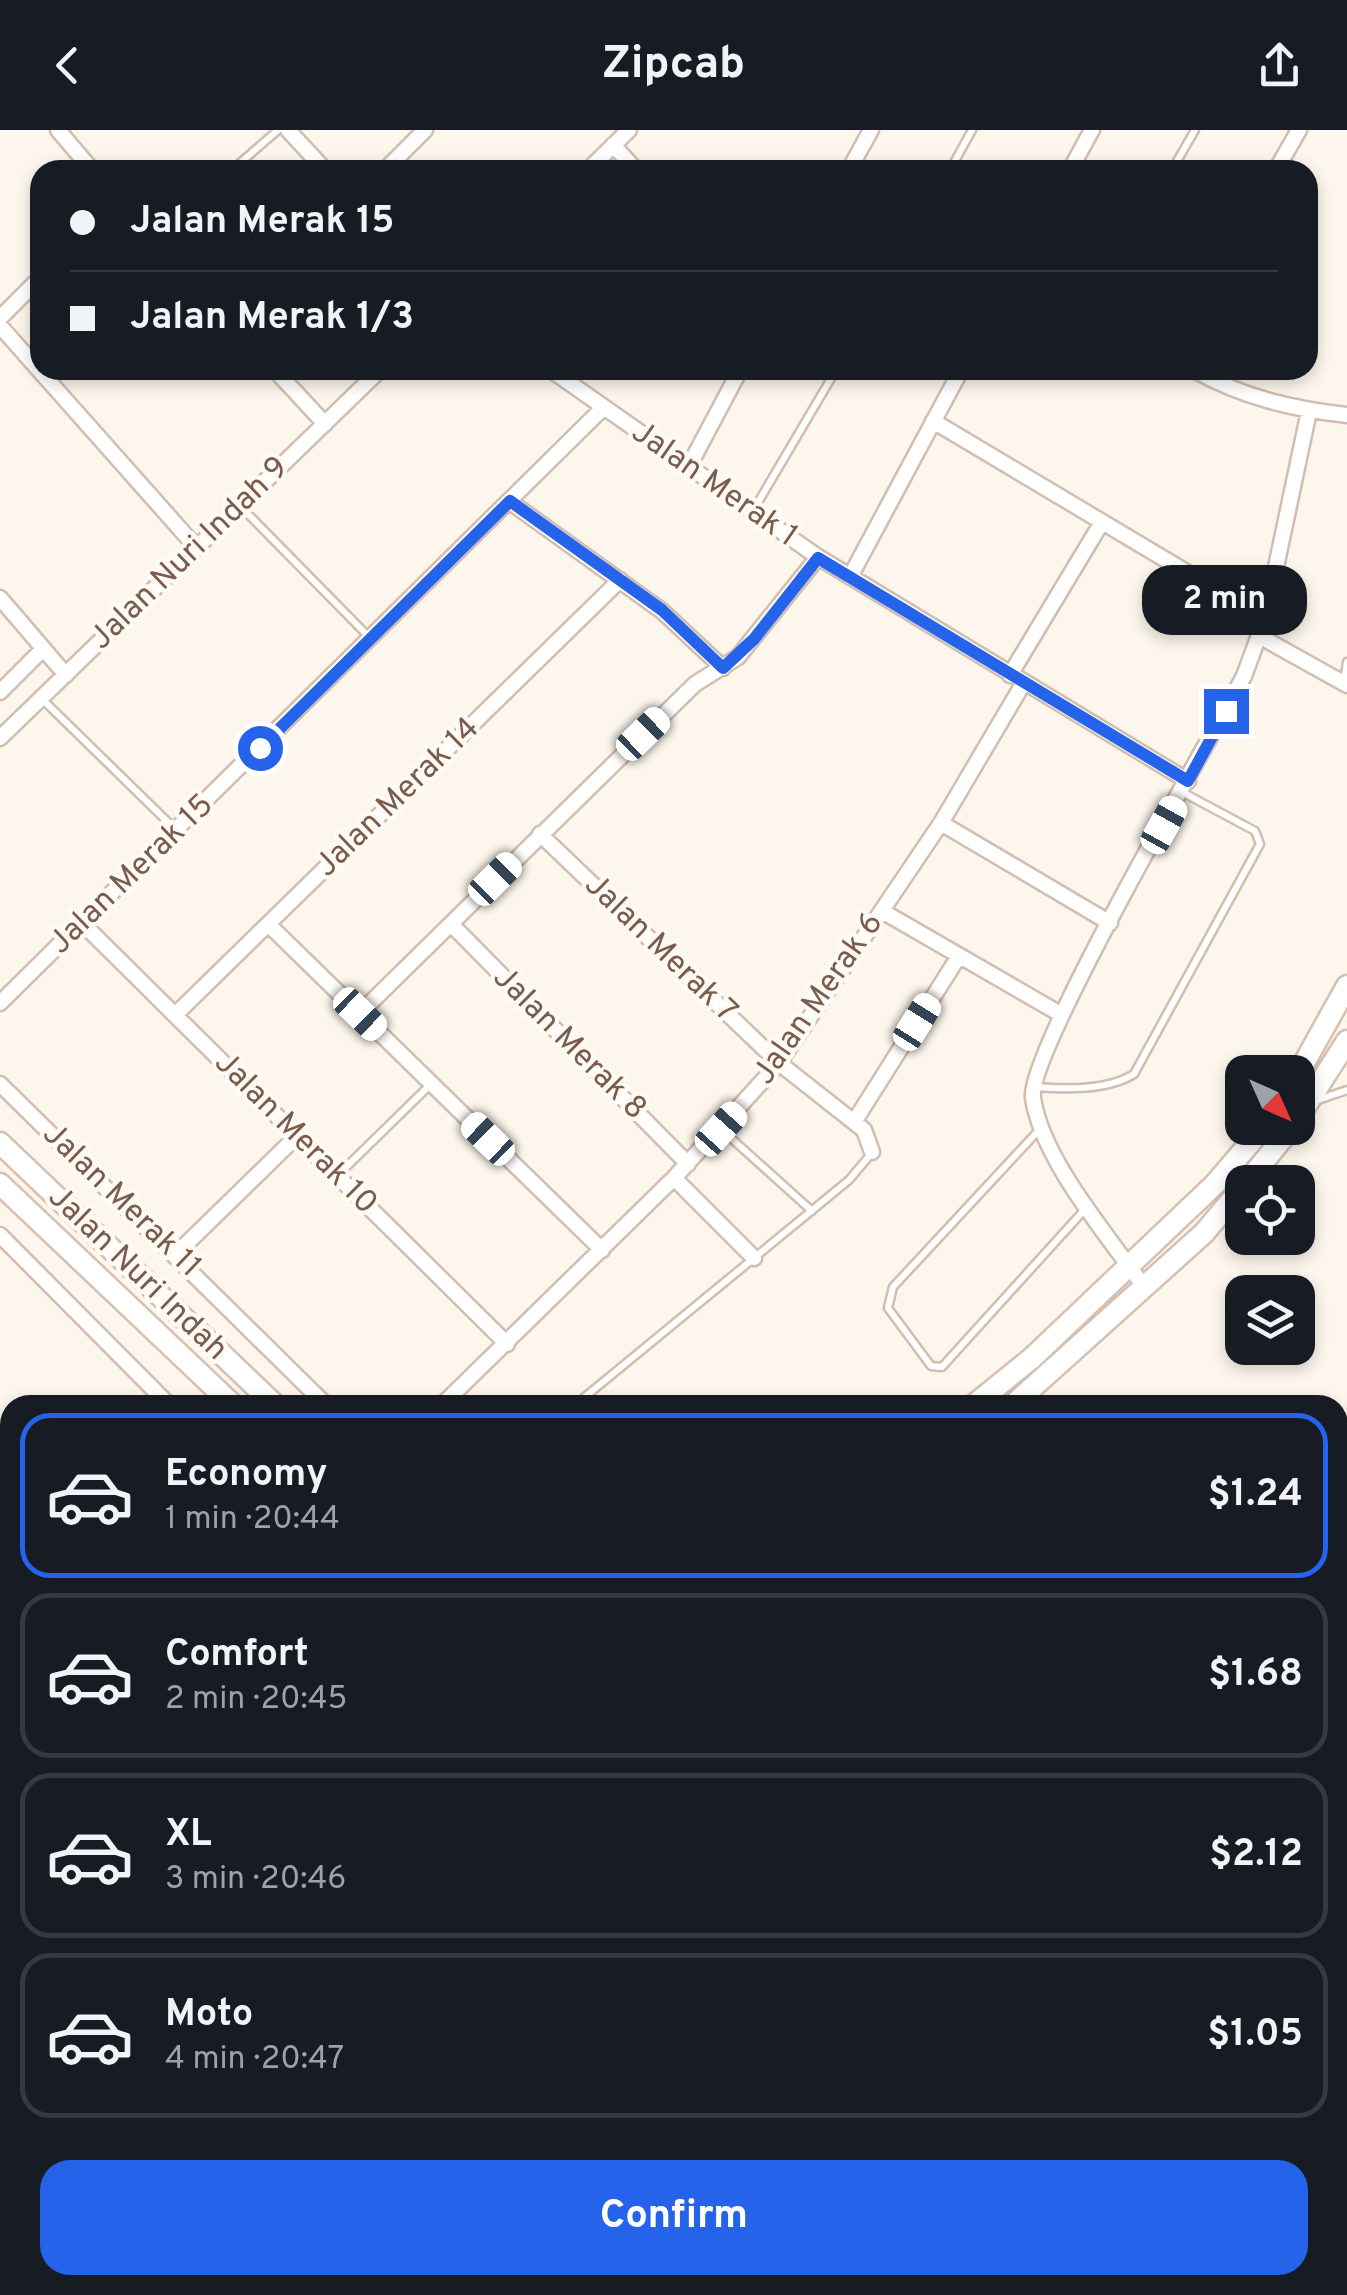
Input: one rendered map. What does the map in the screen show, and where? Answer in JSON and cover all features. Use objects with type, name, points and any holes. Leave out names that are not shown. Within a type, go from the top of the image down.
[{"type":"main road","points":[[1309,1055],[1347,986]]},
{"type":"main road","points":[[1315,1091],[1347,1041]]},
{"type":"main road","name":"Jalan Nuri Indah","points":[[0,1142],[265,1395]]},
{"type":"main road","points":[[986,1395],[1130,1266],[1216,1184],[1249,1145]]},
{"type":"main road","points":[[1261,1165],[1277,1145]]},
{"type":"main road","name":"Jalan Nuri Indah","points":[[0,1184],[217,1395]]},
{"type":"main road","points":[[1024,1395],[1145,1288],[1225,1208]]},
{"type":"street","points":[[58,130],[84,160]]},
{"type":"street","points":[[288,130],[315,160]]},
{"type":"street","points":[[395,160],[425,130]]},
{"type":"street","points":[[598,160],[629,130]]},
{"type":"street","points":[[854,160],[871,130]]},
{"type":"street","points":[[1076,160],[1092,130]]},
{"type":"street","points":[[1282,160],[1299,130]]},
{"type":"street","points":[[613,146],[626,160]]},
{"type":"street","points":[[0,318],[30,288]]},
{"type":"street","points":[[0,326],[30,360]]},
{"type":"street","points":[[48,380],[196,546]]},
{"type":"street","points":[[284,380],[325,424]]},
{"type":"street","name":"Jalan Nuri Indah 9","points":[[0,738],[370,380]]},
{"type":"street","name":"Jalan Merak 1","points":[[565,380],[818,558],[1185,787]]},
{"type":"street","points":[[688,468],[735,380]]},
{"type":"street","points":[[850,577],[956,380]]},
{"type":"street","points":[[1212,380],[1309,411],[1347,415]]},
{"type":"street","name":"Jalan Merak 15","points":[[0,1002],[602,408]]},
{"type":"street","points":[[1145,1288],[1092,1212],[1042,1126],[1033,1087],[1062,1015],[1244,676],[1265,619],[1309,411]]},
{"type":"street","points":[[933,422],[1265,619]]},
{"type":"street","points":[[510,501],[620,580],[698,642],[723,668]]},
{"type":"street","name":"Jalan Merak 6","points":[[453,1395],[688,1164],[780,1063],[941,823],[1102,522]]},
{"type":"street","points":[[360,1014],[695,684],[723,668],[754,639],[818,558]]},
{"type":"street","name":"Jalan Merak 14","points":[[175,1015],[620,580]]},
{"type":"street","points":[[0,598],[66,674]]},
{"type":"street","points":[[1260,636],[1345,684]]},
{"type":"street","points":[[0,692],[43,649]]},
{"type":"street","points":[[941,823],[1110,923]]},
{"type":"street","name":"Jalan Merak 7","points":[[540,834],[780,1063],[854,1122]]},
{"type":"street","points":[[882,910],[1062,1015]]},
{"type":"street","name":"Jalan Merak 10","points":[[83,924],[507,1344]]},
{"type":"street","points":[[268,924],[602,1250]]},
{"type":"street","name":"Jalan Merak 8","points":[[450,924],[688,1164]]},
{"type":"street","points":[[872,1152],[871,1140],[854,1122],[960,956]]},
{"type":"street","name":"Jalan Merak 11","points":[[0,1084],[316,1395]]},
{"type":"street","points":[[176,1254],[297,1136]]},
{"type":"street","points":[[674,1178],[754,1258]]},
{"type":"street","points":[[0,1235],[160,1395]]},
{"type":"lane","points":[[244,160],[278,130]]},
{"type":"lane","points":[[956,160],[972,130]]},
{"type":"lane","points":[[1178,160],[1195,130]]},
{"type":"lane","points":[[752,512],[830,380]]},
{"type":"lane","points":[[240,505],[371,638]]},
{"type":"lane","points":[[1345,684],[1347,662]]},
{"type":"lane","points":[[41,698],[177,831]]},
{"type":"lane","points":[[1033,1087],[1068,1089],[1134,1074],[1260,844],[1256,831],[1185,787]]},
{"type":"lane","points":[[338,1176],[431,1084]]},
{"type":"lane","points":[[1315,1105],[1347,1090]]},
{"type":"lane","points":[[1042,1126],[893,1287],[888,1308],[938,1368],[1092,1212]]},
{"type":"lane","points":[[721,1129],[812,1211]]},
{"type":"lane","points":[[587,1395],[849,1180],[872,1152]]},
{"type":"route","points":[[260,748],[510,501],[662,610],[723,668],[754,639],[818,558],[1188,781],[1226,711]]}]
